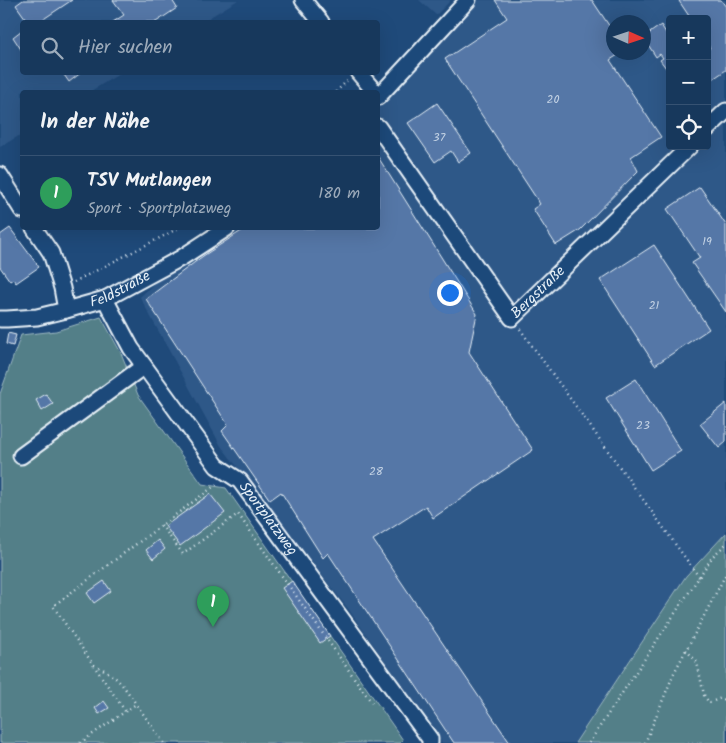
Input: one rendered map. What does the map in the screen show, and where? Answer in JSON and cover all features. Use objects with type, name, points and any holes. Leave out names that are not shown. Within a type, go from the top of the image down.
[{"type":"street","points":[[303,0],[318,20]]},
{"type":"street","points":[[380,95],[468,0]]},
{"type":"street","points":[[361,75],[373,90]]},
{"type":"street","points":[[711,126],[726,111]]},
{"type":"street","name":"Bergstraße","points":[[380,130],[512,318],[686,150]]},
{"type":"street","points":[[0,175],[20,207]]},
{"type":"street","points":[[35,230],[51,253],[62,288],[66,310]]},
{"type":"street","name":"Feldstraße","points":[[0,319],[36,317],[105,298],[181,258],[224,230]]},
{"type":"street","name":"Sportplatzweg","points":[[105,298],[131,348],[217,466],[240,481],[424,730],[430,739],[430,743]]},
{"type":"street","points":[[21,456],[144,366]]},
{"type":"path","points":[[62,288],[175,230]]},
{"type":"path","points":[[512,318],[699,577]]},
{"type":"path","points":[[125,711],[53,606],[230,474]]},
{"type":"path","points":[[161,525],[183,554],[238,514],[372,703]]},
{"type":"path","points":[[589,743],[713,556],[726,544]]},
{"type":"path","points":[[645,743],[674,673],[726,574]]},
{"type":"path","points":[[686,650],[697,662],[704,695],[709,703],[722,698],[726,700]]},
{"type":"path","points":[[93,665],[113,675],[121,683],[164,743]]},
{"type":"path","points":[[80,743],[136,704]]},
{"type":"shaded area","points":[[0,0],[238,0],[205,20],[20,20],[20,75],[118,75],[92,90],[20,90],[20,135],[0,147]]},
{"type":"shaded area","points":[[419,0],[451,0],[436,15]]},
{"type":"shaded area","points":[[468,0],[726,0],[726,533],[686,576],[575,743],[442,743],[349,610],[221,446],[140,297],[181,258],[224,230],[380,230],[380,95]]},
{"type":"green space","points":[[101,317],[121,353],[138,395],[202,484],[226,488],[403,740],[400,743],[0,743],[0,394],[21,335],[56,331]]},
{"type":"green space","points":[[726,533],[726,743],[575,743],[686,576]]},
{"type":"building","points":[[23,0],[72,0],[42,20],[27,20],[16,5]]},
{"type":"building","points":[[113,0],[172,0],[177,8],[159,20],[116,20],[124,15]]},
{"type":"building","points":[[495,0],[592,0],[606,21],[606,60],[610,60],[661,137],[631,157],[638,171],[580,230],[556,245],[533,209],[540,204],[445,59],[507,18]]},
{"type":"building","points":[[721,0],[726,7],[726,70],[711,80],[711,15],[688,15],[679,1]]},
{"type":"building","points":[[661,25],[666,33],[666,68],[660,60],[663,58],[660,54],[656,57],[651,49],[651,32]]},
{"type":"building","points":[[20,32],[20,48],[13,37]]},
{"type":"building","points":[[64,75],[78,75],[69,82]]},
{"type":"building","points":[[437,103],[471,153],[458,162],[451,151],[435,162],[408,123]]},
{"type":"building","points":[[380,160],[477,314],[469,352],[533,450],[433,518],[426,506],[373,540],[510,743],[454,743],[328,553],[323,558],[281,492],[270,500],[222,431],[228,425],[146,299],[203,256],[243,230],[380,230]]},
{"type":"building","points":[[700,187],[726,225],[726,312],[692,263],[700,258],[667,209]]},
{"type":"building","points":[[10,228],[39,267],[16,283],[13,279],[10,281],[0,267],[0,235]]},
{"type":"building","points":[[654,245],[709,329],[655,365],[600,280]]},
{"type":"building","points":[[8,333],[16,335],[13,346],[6,344]]},
{"type":"building","points":[[636,379],[681,451],[651,470],[606,398]]},
{"type":"building","points":[[46,394],[53,404],[42,411],[36,400]]},
{"type":"building","points":[[726,403],[726,442],[719,448],[700,424]]},
{"type":"building","points":[[210,494],[225,513],[180,546],[165,526]]},
{"type":"building","points":[[158,540],[165,549],[153,559],[146,550]]},
{"type":"building","points":[[104,581],[111,591],[94,603],[87,593]]},
{"type":"building","points":[[292,581],[330,636],[320,643],[282,588]]},
{"type":"building","points":[[104,701],[109,708],[99,714],[95,708]]},
{"type":"place","name":"TSV Mutlangen","points":[[213,627]]}]
